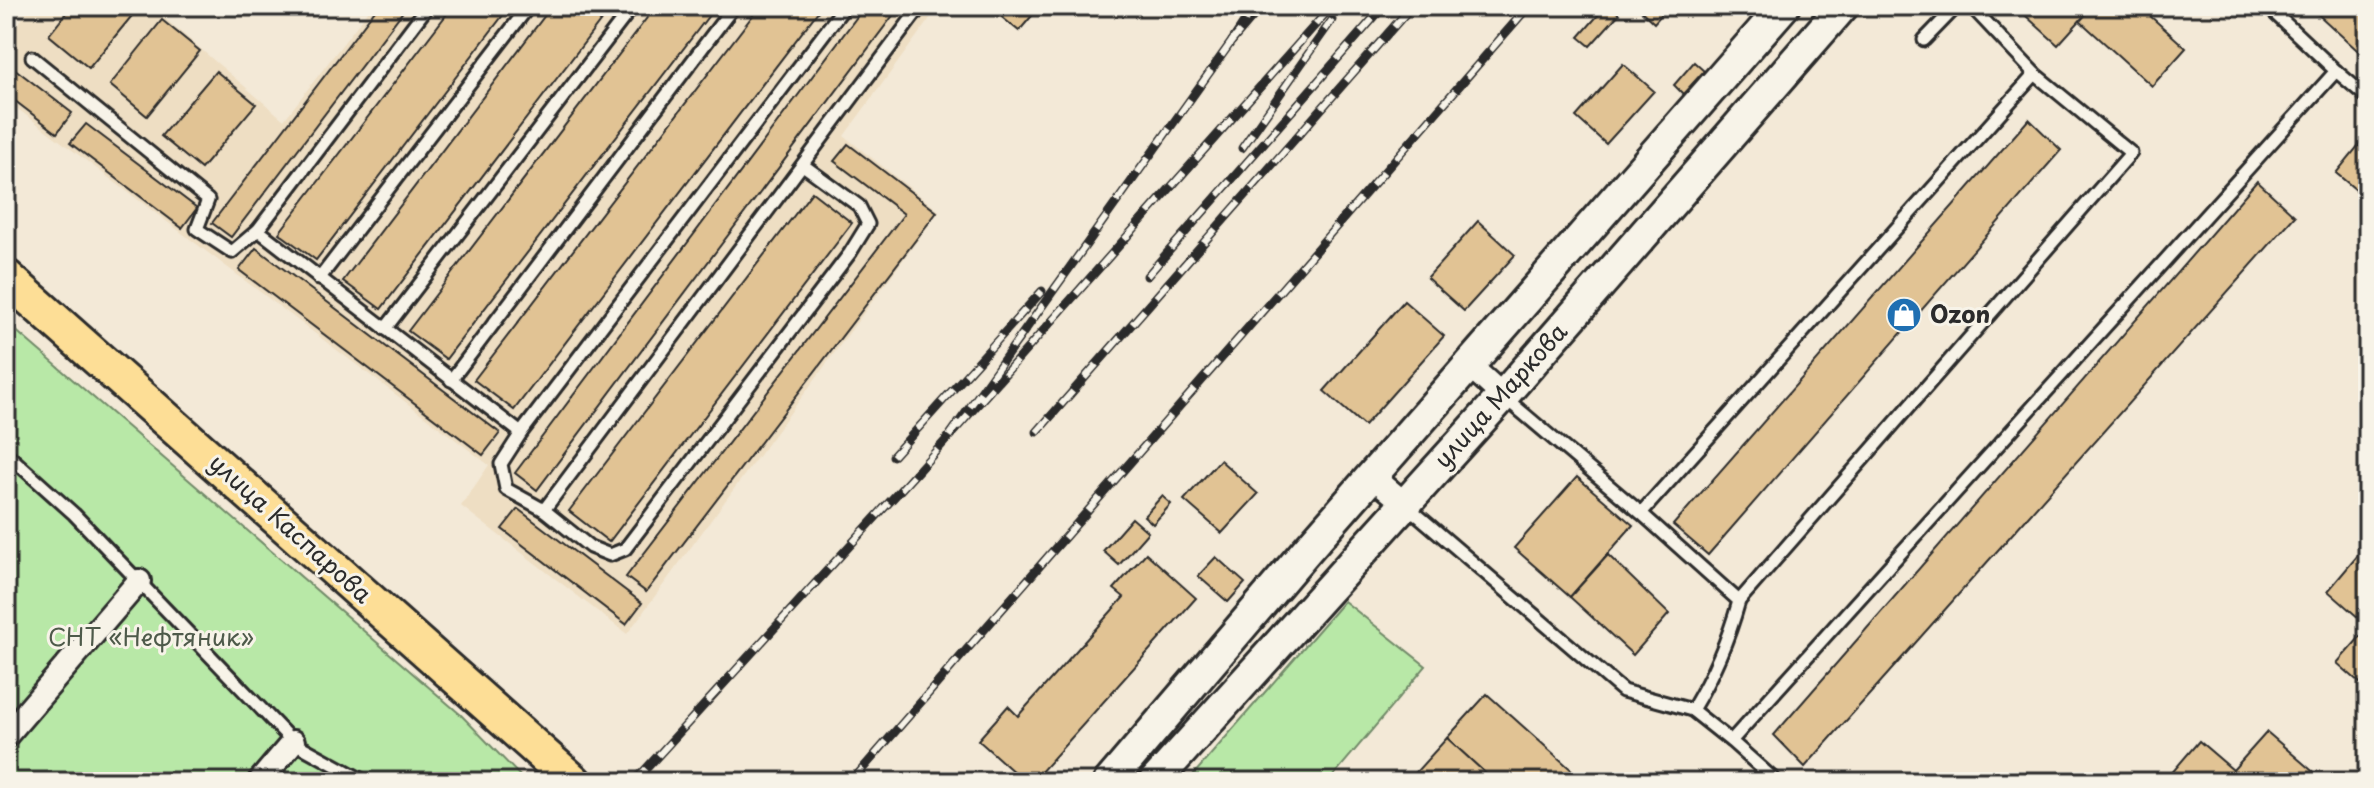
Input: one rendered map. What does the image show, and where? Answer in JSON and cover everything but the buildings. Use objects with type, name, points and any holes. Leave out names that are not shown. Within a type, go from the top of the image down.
[{"type":"main road","name":"улица Маркова","points":[[1109,782],[1784,6]]},
{"type":"main road","name":"улица Маркова","points":[[1154,782],[1503,396],[1843,6]]},
{"type":"main road","name":"улица Каспарова","points":[[6,277],[574,782]]},
{"type":"street","points":[[1469,365],[1503,396]]},
{"type":"street","points":[[1372,476],[1404,503]]},
{"type":"street","points":[[6,736],[139,581]]},
{"type":"street","points":[[259,782],[293,742]]},
{"type":"lane","points":[[32,57],[208,200],[197,229],[232,252],[258,230],[428,6]]},
{"type":"lane","points":[[319,279],[529,6]]},
{"type":"lane","points":[[385,329],[633,6]]},
{"type":"lane","points":[[451,380],[734,6]]},
{"type":"lane","points":[[803,165],[859,206],[868,224],[850,253],[625,549],[610,555],[590,547],[544,510],[506,489],[501,464],[521,433],[845,6]]},
{"type":"lane","points":[[544,510],[921,6]]},
{"type":"lane","points":[[1924,40],[1957,6]]},
{"type":"lane","points":[[1692,710],[1729,640],[1739,601],[2131,153],[2035,74],[1971,6]]},
{"type":"lane","points":[[2267,6],[2368,98]]},
{"type":"lane","points":[[1731,741],[2336,71]]},
{"type":"lane","points":[[1641,513],[2035,74]]},
{"type":"lane","points":[[258,230],[521,433]]},
{"type":"lane","points":[[1503,396],[1739,601]]},
{"type":"lane","points":[[6,453],[74,514],[293,742],[366,782]]},
{"type":"lane","points":[[1404,503],[1623,691],[1692,710],[1777,782]]},
{"type":"shaded area","points":[[31,6],[150,6],[284,120],[372,6],[939,6],[844,136],[939,211],[627,634],[461,506],[489,465],[6,100],[6,42]]},
{"type":"green space","name":"СНТ «Нефтяник»","points":[[6,322],[461,715],[526,782],[6,782]]},
{"type":"green space","points":[[1344,601],[1426,666],[1328,782],[1187,782]]},
{"type":"railway","points":[[1255,6],[1232,41],[1262,6]]},
{"type":"railway","points":[[1232,41],[947,439],[1332,6]]},
{"type":"railway","points":[[1147,276],[1384,6]]},
{"type":"railway","points":[[1037,432],[1412,6]]},
{"type":"railway","points":[[851,782],[1529,6]]},
{"type":"railway","points":[[1242,148],[1332,20]]},
{"type":"railway","points":[[893,456],[1042,291]]},
{"type":"railway","points":[[634,782],[947,439]]},
{"type":"place","name":"Ozon","points":[[1904,315]]}]
